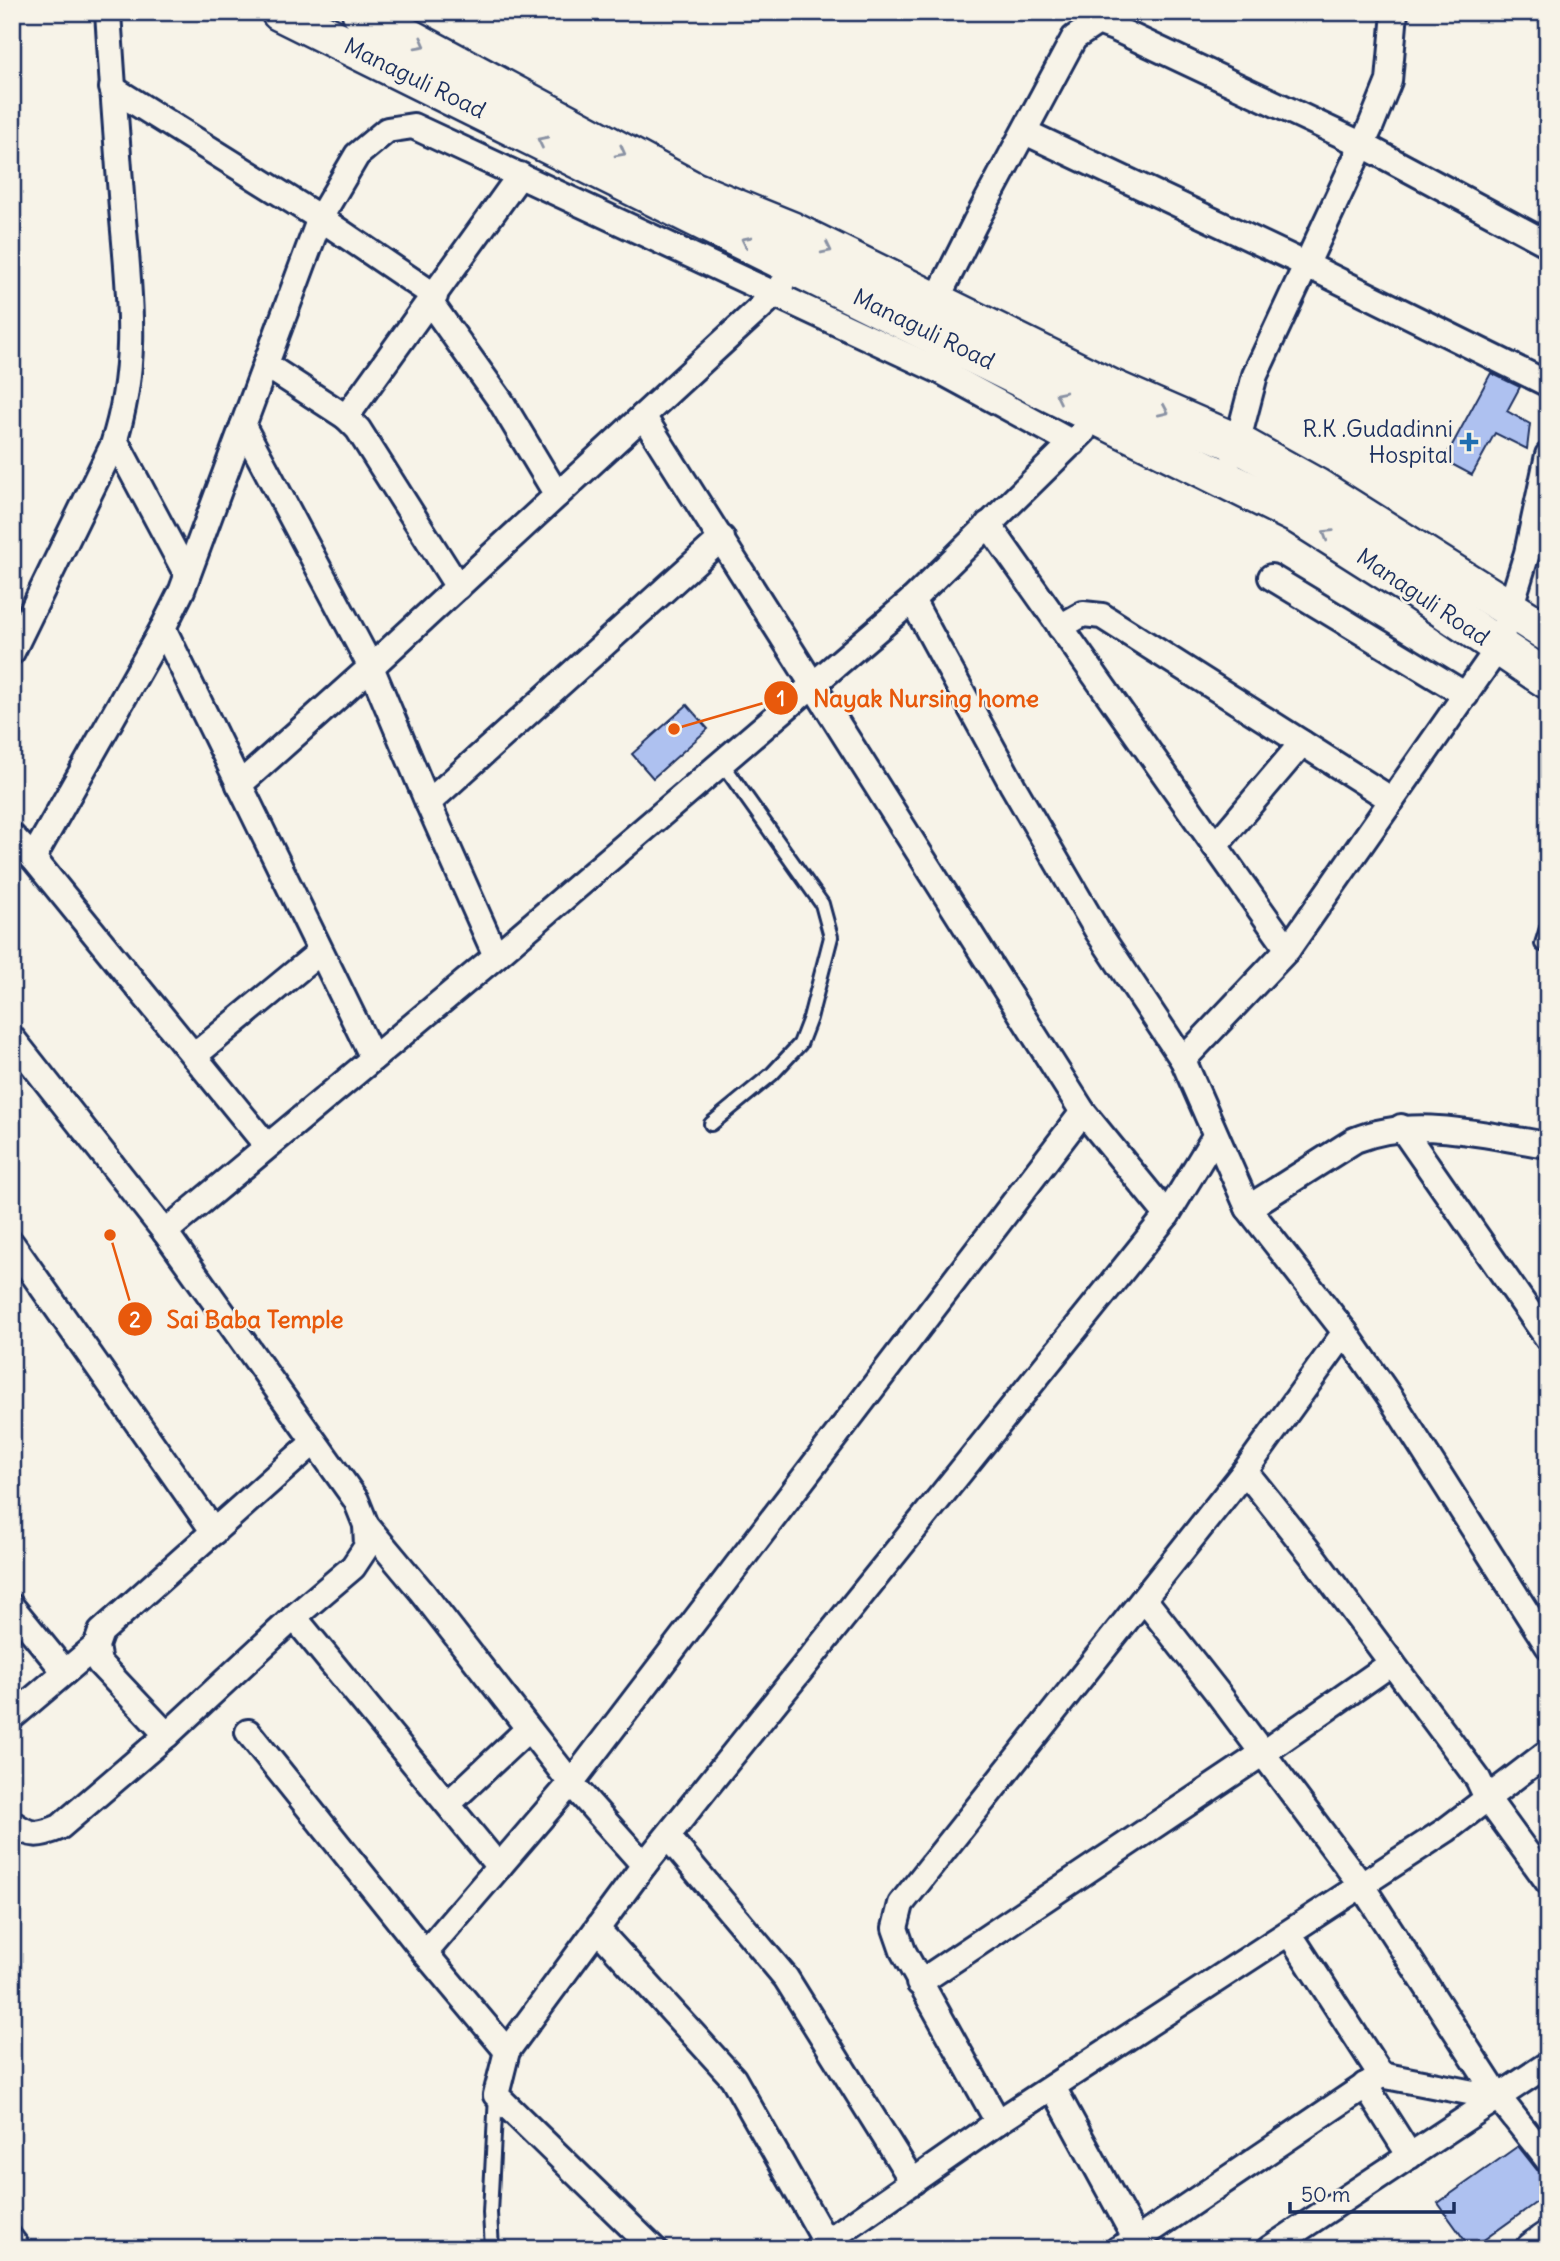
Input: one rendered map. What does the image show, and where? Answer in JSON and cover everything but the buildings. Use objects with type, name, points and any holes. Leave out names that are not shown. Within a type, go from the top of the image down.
[{"type":"main road","name":"Managuli Road","points":[[281,12],[689,201]]},
{"type":"main road","name":"Managuli Road","points":[[360,12],[689,201],[784,262],[929,315],[1105,402],[1230,481],[1299,516],[1411,587],[1548,680]]},
{"type":"main road","name":"Managuli Road","points":[[1105,402],[1237,443],[1316,487],[1548,633]]},
{"type":"street","points":[[12,652],[115,440],[124,414],[132,325],[108,12]]},
{"type":"street","points":[[1230,481],[1255,375],[1363,145],[1389,81],[1395,12]]},
{"type":"street","points":[[929,315],[1074,38],[1098,22],[1363,145],[1548,244]]},
{"type":"street","points":[[112,88],[320,218],[432,299],[500,400],[557,495]]},
{"type":"street","points":[[33,858],[163,628],[187,575],[320,218],[357,155],[387,130],[413,126],[520,175],[784,262],[942,372],[1073,443]]},
{"type":"street","points":[[1025,132],[1307,265],[1548,384]]},
{"type":"street","points":[[346,417],[520,175]]},
{"type":"street","points":[[239,785],[371,667],[643,415],[784,262]]},
{"type":"street","points":[[266,365],[346,417],[358,429],[458,587]]},
{"type":"street","points":[[165,1232],[496,956],[912,600],[1073,443],[1105,402]]},
{"type":"street","points":[[643,415],[1083,1112],[1167,1215]]},
{"type":"street","points":[[243,426],[371,667],[496,956]]},
{"type":"street","points":[[115,440],[187,575]]},
{"type":"street","points":[[1183,1060],[1288,949],[1498,648],[1527,553],[1548,455]]},
{"type":"street","points":[[988,524],[1288,949]]},
{"type":"street","points":[[428,803],[722,538]]},
{"type":"street","points":[[1271,577],[1466,695]]},
{"type":"street","points":[[912,600],[1013,786],[1098,932],[1183,1060],[1248,1208],[1346,1332],[1548,1646]]},
{"type":"street","points":[[1060,627],[1083,614],[1102,616],[1392,800]]},
{"type":"street","points":[[163,628],[373,1059]]},
{"type":"street","points":[[1215,846],[1302,743]]},
{"type":"street","points":[[12,836],[33,858],[267,1146]]},
{"type":"street","points":[[194,1056],[320,951]]},
{"type":"street","points":[[12,1038],[165,1232],[356,1500],[366,1525],[368,1546],[353,1567],[61,1827],[45,1834],[28,1834],[12,1823]]},
{"type":"street","points":[[425,1953],[571,1783],[1083,1112]]},
{"type":"street","points":[[1248,1208],[1355,1140],[1371,1133],[1401,1127],[1440,1129],[1548,1145]]},
{"type":"street","points":[[1401,1127],[1548,1339]]},
{"type":"street","points":[[654,2249],[496,2095],[507,2051],[644,1865],[1167,1215],[1215,1136]]},
{"type":"street","points":[[12,1244],[214,1531]]},
{"type":"street","points":[[998,2122],[903,1951],[895,1928],[901,1904],[1245,1471],[1346,1332]]},
{"type":"street","points":[[167,1735],[99,1663],[96,1646],[101,1632],[314,1442]]},
{"type":"street","points":[[1245,1471],[1314,1558],[1478,1779],[1486,1798],[1548,1882]]},
{"type":"street","points":[[366,1525],[422,1592],[571,1783],[644,1865]]},
{"type":"street","points":[[1144,1599],[1362,1886],[1499,2098],[1548,2160]]},
{"type":"street","points":[[12,1607],[65,1672]]},
{"type":"street","points":[[294,1617],[499,1867]]},
{"type":"street","points":[[12,1717],[96,1646]]},
{"type":"street","points":[[919,1983],[1263,1753],[1392,1663]]},
{"type":"street","points":[[449,1804],[528,1729]]},
{"type":"street","points":[[248,1732],[507,2051]]},
{"type":"street","points":[[598,1930],[733,2078],[821,2245],[998,2122],[1446,1830],[1548,1752]]},
{"type":"street","points":[[668,1838],[786,1978],[913,2182]]},
{"type":"street","points":[[1289,1933],[1373,2080],[1410,2156]]},
{"type":"street","points":[[1269,2249],[1548,2064]]},
{"type":"street","points":[[1053,2087],[1132,2246],[1373,2080],[1499,2098]]},
{"type":"street","points":[[1532,2249],[1548,2238]]},
{"type":"lane","points":[[711,1124],[772,1074],[800,1044],[810,1018],[831,937],[822,904],[722,763]]},
{"type":"lane","points":[[1542,944],[1548,925]]},
{"type":"lane","points":[[492,2249],[490,2213],[496,2095]]},
{"type":"lane","points":[[12,2231],[26,2249]]},
{"type":"place","name":"R.K .Gudadinni Hospital","points":[[1469,442]]},
{"type":"place","name":"Nayak Nursing home","points":[[674,729]]},
{"type":"place","name":"Sai Baba Temple","points":[[110,1235]]}]
